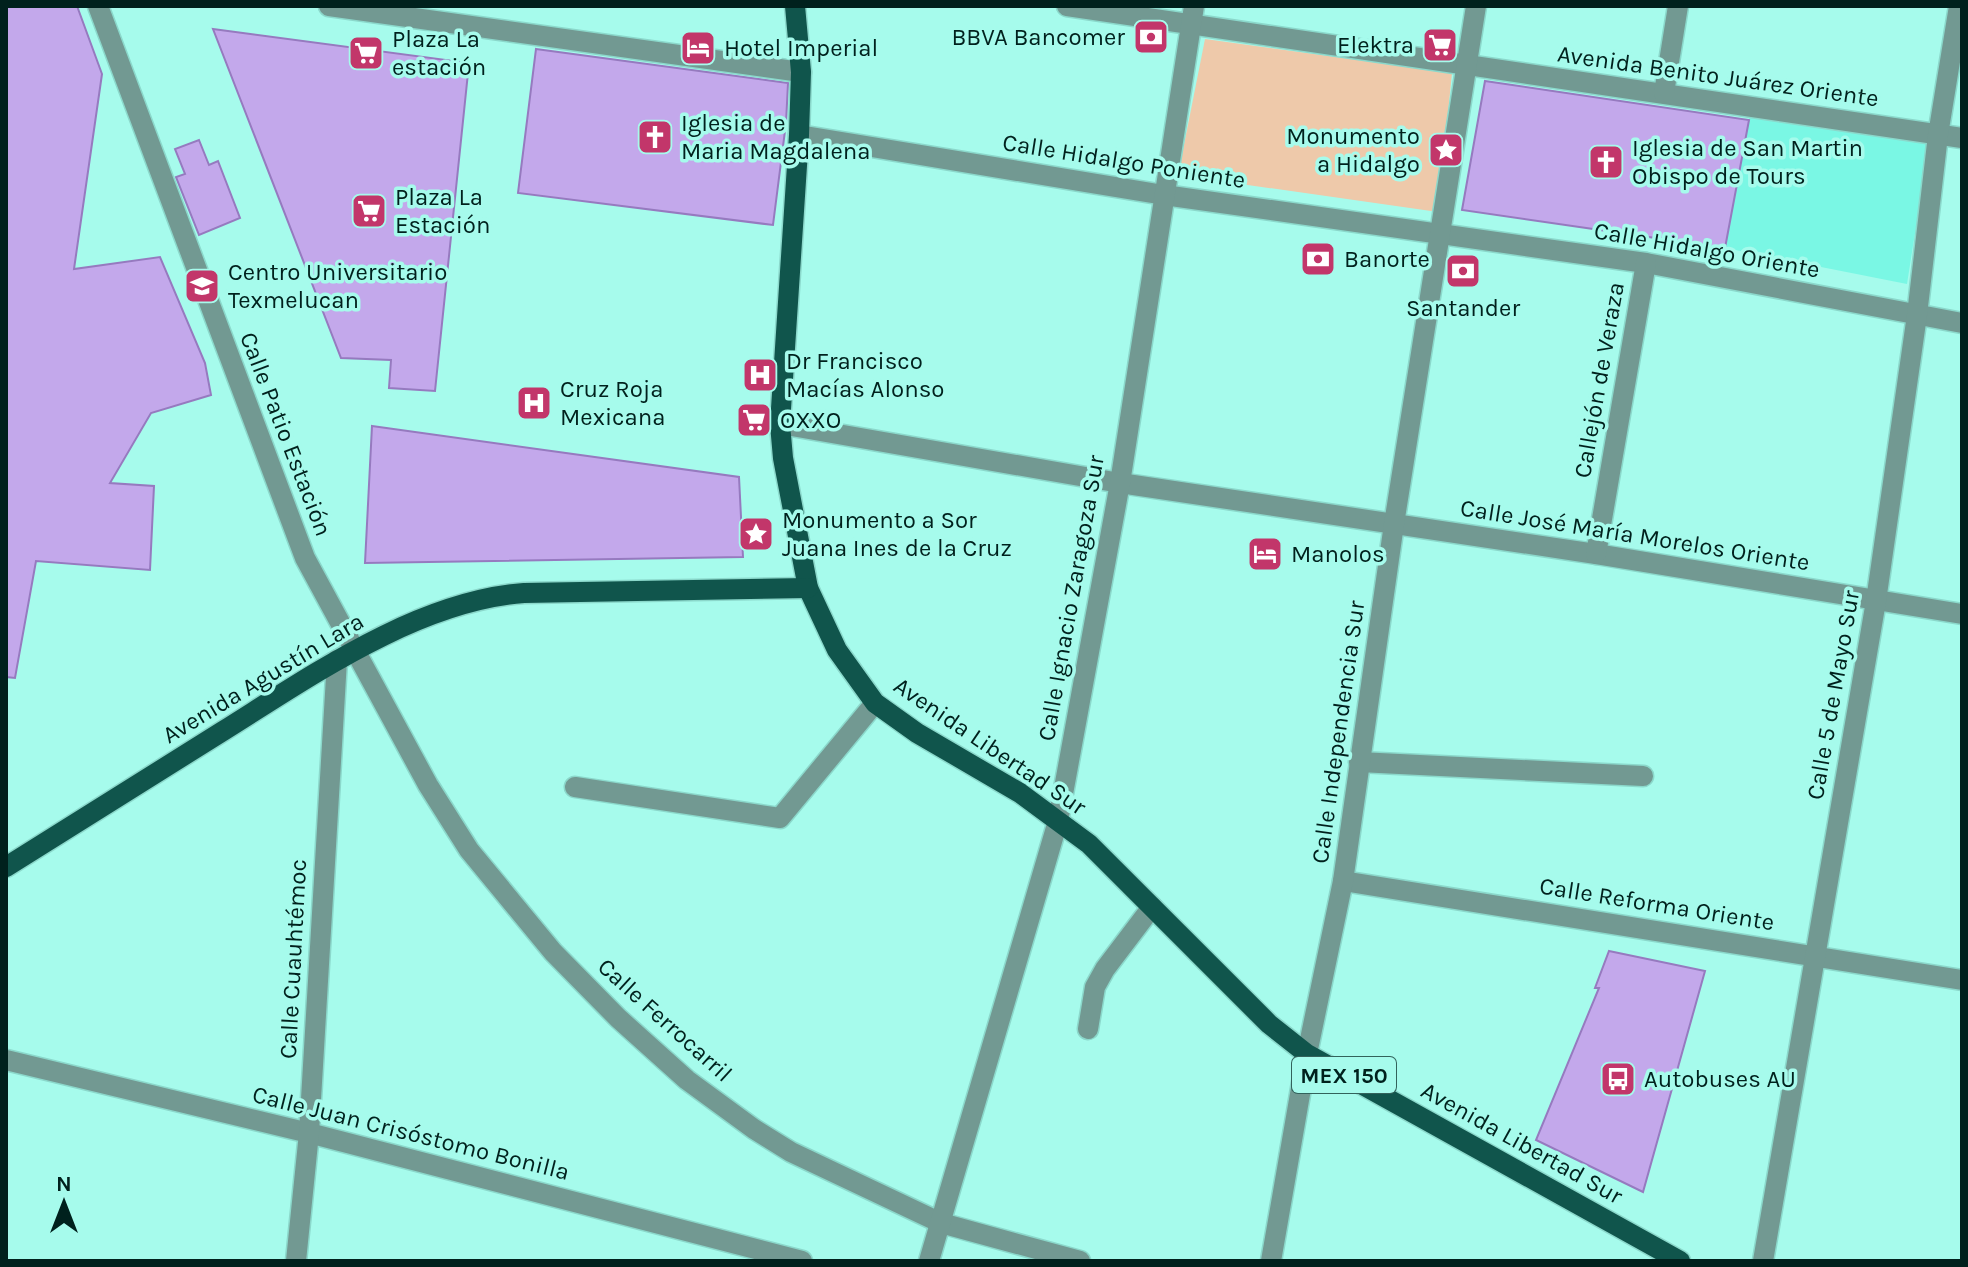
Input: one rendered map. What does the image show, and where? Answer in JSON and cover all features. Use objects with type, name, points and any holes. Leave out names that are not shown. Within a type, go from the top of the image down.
[{"type":"main road","name":"MEX 150","points":[[795,6],[801,72]]},
{"type":"main road","name":"Avenida Libertad Sur","points":[[801,72],[780,424],[783,458],[808,588],[837,650],[875,703],[917,733],[1020,793],[1089,844],[1269,1024],[1307,1054],[1680,1261]]},
{"type":"main road","name":"Avenida Agustín Lara","points":[[6,867],[345,654],[459,605],[500,595],[808,588]]},
{"type":"street","name":"Calle Patio Estación","points":[[98,6],[305,558],[345,654]]},
{"type":"street","points":[[329,6],[801,72]]},
{"type":"street","name":"Avenida Benito Juárez Oriente","points":[[1067,6],[1192,16],[1467,66],[1962,138]]},
{"type":"street","name":"Calle Independencia Sur","points":[[1271,1261],[1307,1054],[1343,881],[1394,524],[1476,6]]},
{"type":"street","points":[[1664,93],[1678,6]]},
{"type":"street","name":"Calle 5 de Mayo Sur","points":[[1763,1261],[1876,601],[1917,315],[1938,135],[1959,6]]},
{"type":"street","name":"Calle Ignacio Zaragoza Sur","points":[[929,1261],[1058,821],[1120,483],[1192,16]]},
{"type":"street","name":"Calle Hidalgo Poniente","points":[[799,135],[1164,195],[1442,233]]},
{"type":"street","name":"Calle Hidalgo Oriente","points":[[1442,233],[1646,263],[1962,323]]},
{"type":"street","name":"Callejón de Veraza","points":[[1596,554],[1646,263]]},
{"type":"street","name":"Calle José María Morelos Oriente","points":[[780,424],[1120,483],[1596,554],[1962,614]]},
{"type":"street","name":"Calle Cuauhtémoc","points":[[296,1261],[309,1133],[345,654]]},
{"type":"street","name":"Calle Ferrocarril","points":[[345,654],[469,850],[553,952],[618,1018],[687,1080],[791,1152],[941,1223],[1080,1261]]},
{"type":"street","points":[[575,787],[780,818],[875,703]]},
{"type":"street","points":[[1359,762],[1643,776]]},
{"type":"street","name":"Calle Reforma Oriente","points":[[1343,881],[1962,980]]},
{"type":"street","points":[[1088,1029],[1095,987],[1152,907]]},
{"type":"street","name":"Calle Juan Crisóstomo Bonilla","points":[[6,1060],[309,1133],[802,1261]]},
{"type":"shaded area","points":[[1205,39],[1452,73],[1438,212],[1178,175]]},
{"type":"shaded area","points":[[1750,115],[1929,144],[1907,284],[1725,248]]},
{"type":"building","points":[[6,6],[77,6],[102,74],[74,269],[160,257],[205,363],[211,395],[151,413],[110,483],[154,486],[150,570],[36,561],[15,678],[6,677]]},
{"type":"building","name":"Plaza La Estación","points":[[213,29],[469,63],[435,391],[389,388],[391,360],[341,358]]},
{"type":"building","name":"Iglesia de Maria Magdalena","points":[[536,49],[788,83],[773,225],[518,193]]},
{"type":"building","name":"Iglesia de San Martin Obispo de Tours","points":[[1485,81],[1749,120],[1725,248],[1462,210]]},
{"type":"building","points":[[199,140],[209,165],[218,161],[240,218],[199,235],[176,177],[185,174],[175,149]]},
{"type":"building","points":[[372,426],[739,477],[743,557],[365,563]]},
{"type":"building","name":"Autobuses AU","points":[[1609,951],[1705,971],[1643,1192],[1536,1140],[1599,988],[1595,988]]},
{"type":"place","name":"BBVA Bancomer","points":[[1151,37]]},
{"type":"place","name":"Elektra","points":[[1440,45]]},
{"type":"place","name":"Hotel Imperial","points":[[698,48]]},
{"type":"place","name":"Plaza La estación","points":[[366,53]]},
{"type":"place","name":"Iglesia de Maria Magdalena","points":[[655,137]]},
{"type":"place","name":"Monumento a Hidalgo","points":[[1446,150]]},
{"type":"place","name":"Iglesia de San Martin Obispo de Tours","points":[[1606,162]]},
{"type":"place","name":"Plaza La Estación","points":[[369,211]]},
{"type":"place","name":"Banorte","points":[[1318,259]]},
{"type":"place","name":"Santander","points":[[1463,271]]},
{"type":"place","name":"Centro Universitario Texmelucan","points":[[202,286]]},
{"type":"place","name":"Dr Francisco Macías Alonso","points":[[760,375]]},
{"type":"place","name":"Cruz Roja Mexicana","points":[[534,403]]},
{"type":"place","name":"OXXO","points":[[754,420]]},
{"type":"place","name":"Monumento a Sor Juana Ines de la Cruz","points":[[756,534]]},
{"type":"place","name":"Manolos","points":[[1265,554]]},
{"type":"place","name":"Autobuses AU","points":[[1618,1079]]}]
